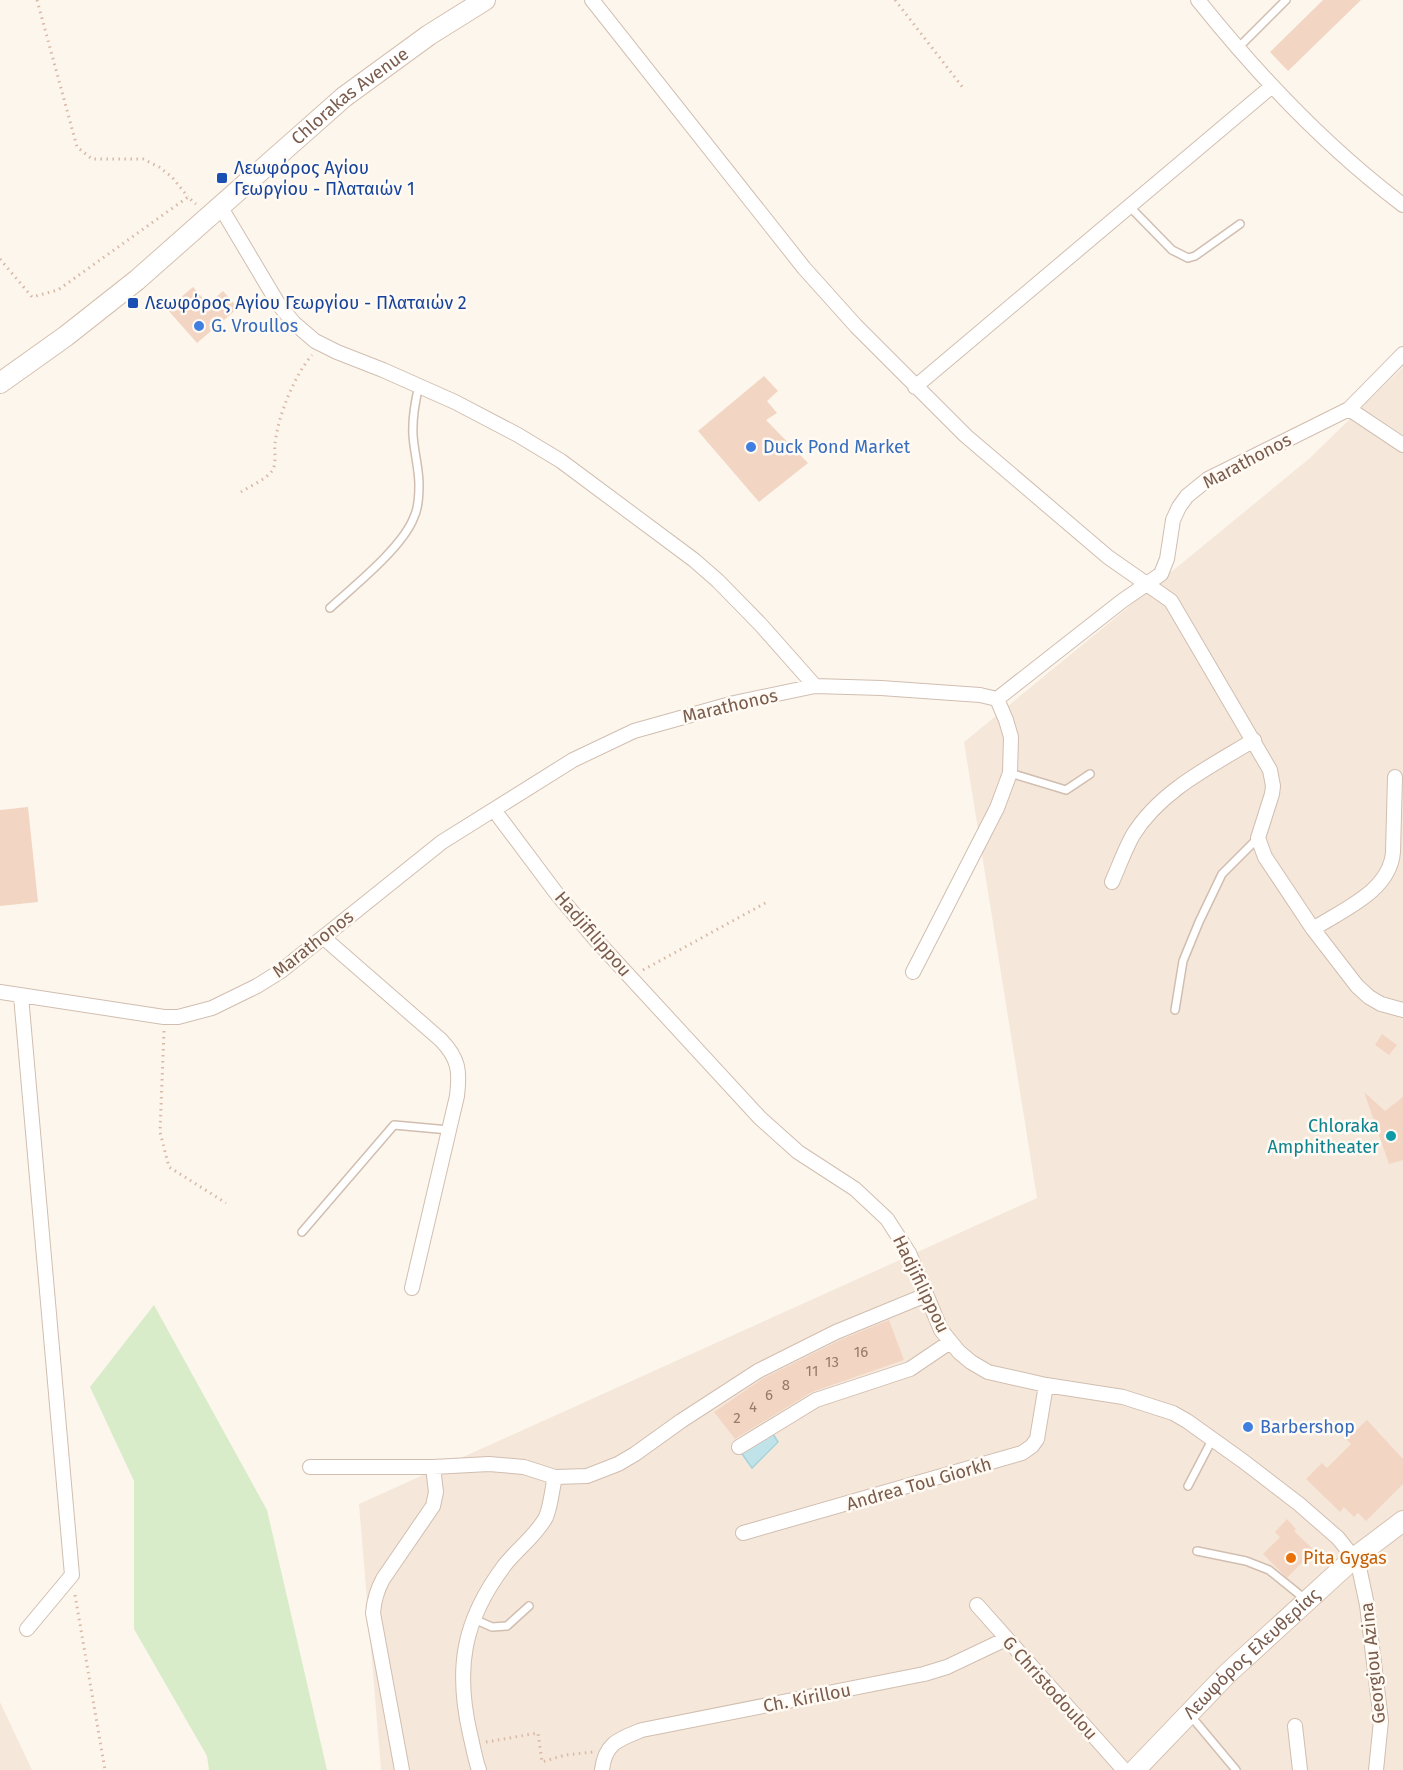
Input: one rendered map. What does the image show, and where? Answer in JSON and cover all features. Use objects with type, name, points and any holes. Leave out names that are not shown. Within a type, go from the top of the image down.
[{"type":"main road","name":"Chlorakas Avenue","points":[[0,383],[35,360],[120,294],[344,97],[429,35],[485,0]]},
{"type":"main road","name":"Λεωφόρος Ελευθερίας","points":[[1135,1770],[1227,1674],[1354,1558],[1403,1521]]},
{"type":"street","points":[[592,0],[804,268],[856,326],[966,436],[1108,556],[1171,601],[1270,770],[1273,786],[1270,804],[1258,838],[1265,857],[1313,929],[1357,986],[1381,1004],[1403,1010]]},
{"type":"street","points":[[1198,0],[1237,49],[1272,86],[1363,176],[1403,205]]},
{"type":"street","points":[[915,387],[1272,86]]},
{"type":"street","points":[[214,212],[294,323],[321,344],[336,352],[419,385],[518,435],[561,461],[694,560],[760,625],[815,686]]},
{"type":"street","name":"Marathonos","points":[[0,992],[164,1017],[196,1013],[228,1001],[281,971],[433,848],[573,760],[634,731],[734,704],[815,686],[904,689],[980,695],[997,699],[1122,601],[1161,574],[1164,569],[1173,520],[1187,496],[1208,479],[1349,409],[1403,354]]},
{"type":"street","points":[[1349,409],[1403,445]]},
{"type":"street","points":[[913,972],[997,808],[1011,773],[1011,737],[1003,710],[997,699]]},
{"type":"street","points":[[1112,882],[1134,835],[1151,812],[1198,774],[1254,740]]},
{"type":"street","points":[[1313,929],[1374,890],[1388,873],[1392,863],[1395,777]]},
{"type":"street","name":"Hadjifilippou","points":[[494,810],[557,894],[778,1136],[798,1152],[855,1189],[880,1211],[899,1235],[909,1253],[941,1330],[971,1362],[988,1371],[1046,1385],[1123,1397],[1156,1406],[1188,1421],[1299,1504],[1338,1538],[1354,1558]]},
{"type":"street","points":[[324,938],[450,1050],[457,1063],[459,1076],[449,1130],[412,1288]]},
{"type":"street","points":[[21,996],[72,1575],[27,1629]]},
{"type":"street","points":[[310,1467],[433,1467],[507,1464],[555,1476],[586,1476],[618,1464],[758,1371],[836,1332],[926,1295]]},
{"type":"street","points":[[739,1448],[816,1400],[910,1369],[950,1342]]},
{"type":"street","name":"Andrea Tou Giorkh","points":[[743,1533],[1022,1454],[1037,1439],[1046,1385]]},
{"type":"street","points":[[402,1770],[373,1613],[374,1601],[383,1579],[433,1506],[436,1492],[433,1467]]},
{"type":"street","points":[[479,1770],[465,1710],[462,1685],[463,1662],[474,1619],[488,1589],[506,1564],[538,1529],[546,1516],[555,1476]]},
{"type":"street","name":"Georgiou Azina","points":[[1354,1558],[1368,1605],[1379,1697],[1380,1742],[1376,1770]]},
{"type":"street","name":"G Christodoulou","points":[[977,1605],[1124,1770]]},
{"type":"street","name":"Ch. Kirillou","points":[[607,1750],[615,1742],[642,1730],[924,1674],[947,1667],[1006,1639]]},
{"type":"street","points":[[1295,1726],[1300,1770]]},
{"type":"street","points":[[602,1770],[607,1750]]},
{"type":"lane","points":[[1237,49],[1286,0]]},
{"type":"lane","points":[[1130,207],[1172,250],[1188,258],[1195,256],[1240,224]]},
{"type":"lane","points":[[330,608],[388,553],[404,534],[414,517],[419,488],[413,414],[419,385]]},
{"type":"lane","points":[[1011,773],[1066,790],[1090,774]]},
{"type":"lane","points":[[1175,1010],[1183,962],[1198,922],[1222,874],[1258,838]]},
{"type":"lane","points":[[302,1232],[394,1125],[449,1130]]},
{"type":"lane","points":[[1188,1486],[1213,1438]]},
{"type":"lane","points":[[1197,1551],[1246,1562],[1269,1570],[1307,1600]]},
{"type":"lane","points":[[474,1619],[492,1626],[507,1626],[529,1606]]},
{"type":"lane","points":[[1188,1713],[1236,1770]]},
{"type":"path","points":[[37,0],[77,147],[93,159],[143,159],[159,167],[172,177],[188,196],[214,212]]},
{"type":"path","points":[[895,0],[964,89]]},
{"type":"path","points":[[0,259],[32,297],[58,290],[188,196]]},
{"type":"path","points":[[241,492],[272,471],[275,462],[275,443],[296,377],[321,344]]},
{"type":"path","points":[[631,977],[769,901]]},
{"type":"path","points":[[164,1017],[160,1132],[169,1167],[226,1203]]},
{"type":"path","points":[[72,1575],[105,1770]]},
{"type":"path","points":[[473,1745],[538,1733],[542,1762],[565,1755],[607,1750]]},
{"type":"shaded area","points":[[1403,367],[1403,1770],[381,1770],[359,1504],[1037,1198],[964,742],[1310,458]]},
{"type":"shaded area","points":[[0,1702],[32,1770],[0,1770]]},
{"type":"green space","points":[[154,1305],[267,1510],[327,1770],[209,1770],[207,1756],[134,1629],[134,1481],[90,1387]]},
{"type":"water","points":[[773,1434],[778,1442],[752,1468],[740,1451]]},
{"type":"building","points":[[1323,0],[1361,0],[1288,71],[1270,52]]},
{"type":"building","name":"G. Vroullos","points":[[193,287],[208,304],[223,291],[238,308],[197,343],[167,309]]},
{"type":"building","points":[[764,376],[778,391],[767,401],[777,413],[766,420],[808,463],[759,502],[698,431]]},
{"type":"building","points":[[28,807],[38,902],[0,906],[0,810]]},
{"type":"building","points":[[1382,1034],[1397,1045],[1389,1055],[1375,1045]]},
{"type":"building","name":"Chloraka Amphitheater","points":[[1364,1092],[1385,1111],[1403,1097],[1403,1160],[1389,1164]]},
{"type":"building","points":[[889,1320],[904,1360],[812,1392],[735,1439],[714,1412],[762,1379],[840,1340]]},
{"type":"building","points":[[1367,1420],[1403,1459],[1403,1484],[1366,1521],[1358,1513],[1354,1517],[1344,1507],[1340,1512],[1306,1479],[1322,1463],[1327,1468],[1351,1444],[1346,1439]]},
{"type":"building","points":[[1287,1519],[1296,1529],[1294,1531],[1314,1550],[1287,1578],[1263,1554],[1280,1537],[1275,1532]]},
{"type":"place","name":"Λεωφόρος Αγίου Γεωργίου - Πλαταιών 1","points":[[222,178]]},
{"type":"place","name":"Λεωφόρος Αγίου Γεωργίου - Πλαταιών 2","points":[[133,303]]},
{"type":"place","name":"G. Vroullos","points":[[199,326]]},
{"type":"place","name":"Duck Pond Market","points":[[751,447]]},
{"type":"place","name":"Chloraka Amphitheater","points":[[1391,1136]]},
{"type":"place","name":"Barbershop","points":[[1248,1427]]},
{"type":"place","name":"Pita Gygas","points":[[1291,1558]]}]
